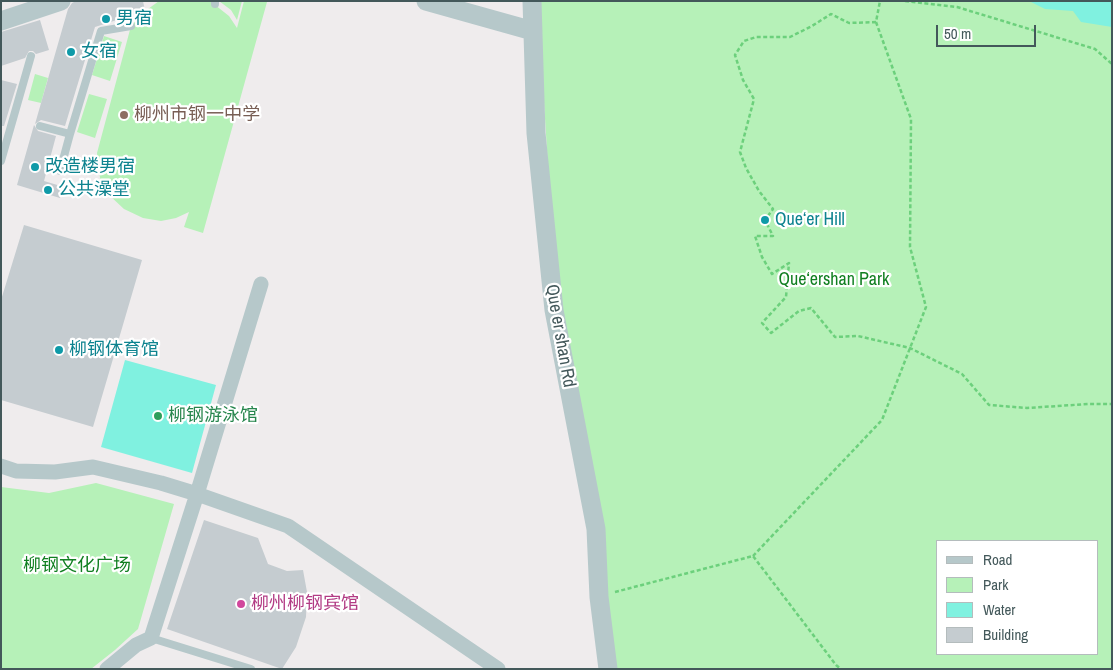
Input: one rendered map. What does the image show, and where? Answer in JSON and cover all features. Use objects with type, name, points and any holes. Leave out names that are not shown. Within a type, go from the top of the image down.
[{"type":"street","points":[[1,21],[62,1]]},
{"type":"street","points":[[426,1],[533,31]]},
{"type":"street","name":"Que er shan Rd","points":[[532,1],[536,133],[554,310],[596,529],[600,597],[608,669]]},
{"type":"street","points":[[107,669],[136,646],[151,638],[261,284]]},
{"type":"street","points":[[1,466],[16,471],[55,472],[93,467],[161,483],[288,526],[498,669]]},
{"type":"lane","points":[[60,171],[101,31],[131,26]]},
{"type":"lane","points":[[1,161],[31,56]]},
{"type":"lane","points":[[40,126],[70,134]]},
{"type":"lane","points":[[151,638],[251,669]]},
{"type":"path","points":[[600,597],[753,556],[882,420],[926,308],[910,247],[912,119],[876,22],[880,1]]},
{"type":"path","points":[[905,1],[957,7],[1095,49],[1112,64]]},
{"type":"path","points":[[876,22],[849,23],[831,14],[790,37],[756,37],[744,42],[735,55],[743,80],[754,99],[740,152],[746,168],[773,209],[765,220],[773,236],[756,236],[762,257],[772,274],[789,262],[786,297],[762,323],[771,333],[799,311],[811,308],[835,337],[858,336],[910,348],[962,374],[989,405],[1027,408],[1112,404]]},
{"type":"path","points":[[753,556],[841,669]]},
{"type":"green space","points":[[159,1],[210,1],[229,16],[237,28],[244,1],[267,2],[203,233],[184,227],[189,212],[176,218],[161,221],[143,218],[124,209],[109,195],[100,178],[97,153],[131,26]]},
{"type":"green space","points":[[219,1],[242,1],[237,20],[231,10]]},
{"type":"green space","name":"Que‘ershan Park","points":[[541,1],[1112,1],[1112,669],[615,669],[557,309],[540,39]]},
{"type":"green space","points":[[104,36],[122,42],[110,81],[92,75]]},
{"type":"green space","points":[[35,74],[48,78],[41,103],[28,100]]},
{"type":"green space","points":[[89,94],[107,99],[95,138],[77,132]]},
{"type":"green space","name":"柳钢文化广场","points":[[96,483],[174,504],[138,629],[91,669],[1,669],[1,487],[49,493]]},
{"type":"water","points":[[1029,1],[1112,1],[1112,27],[1081,22],[1073,11],[1045,9]]},
{"type":"water","name":"柳钢游泳馆","points":[[125,360],[216,385],[192,473],[101,447]]},
{"type":"building","name":"女宿","points":[[76,1],[143,1],[145,11],[95,27],[65,126],[41,120],[35,124],[68,9]]},
{"type":"building","points":[[40,20],[49,50],[36,54],[33,51],[29,51],[25,58],[1,66],[1,32]]},
{"type":"building","points":[[1,80],[17,84],[4,126],[1,126]]},
{"type":"building","name":"改造楼男宿","points":[[34,125],[38,131],[56,136],[44,181],[64,187],[60,198],[17,185]]},
{"type":"building","name":"柳钢体育馆","points":[[24,225],[142,260],[93,427],[1,400],[1,300]]},
{"type":"building","name":"柳州柳钢宾馆","points":[[204,520],[258,538],[268,564],[287,571],[303,570],[307,592],[306,617],[296,647],[282,669],[167,629]]},
{"type":"place","name":"男宿","points":[[106,19]]},
{"type":"place","name":"女宿","points":[[71,52]]},
{"type":"place","name":"柳州市钢一中学","points":[[124,115]]},
{"type":"place","name":"改造楼男宿","points":[[35,167]]},
{"type":"place","name":"公共澡堂","points":[[48,190]]},
{"type":"place","name":"Que‘er Hill","points":[[765,220]]},
{"type":"place","name":"柳钢体育馆","points":[[59,350]]},
{"type":"place","name":"柳钢游泳馆","points":[[158,416]]},
{"type":"place","name":"柳州柳钢宾馆","points":[[241,604]]}]
